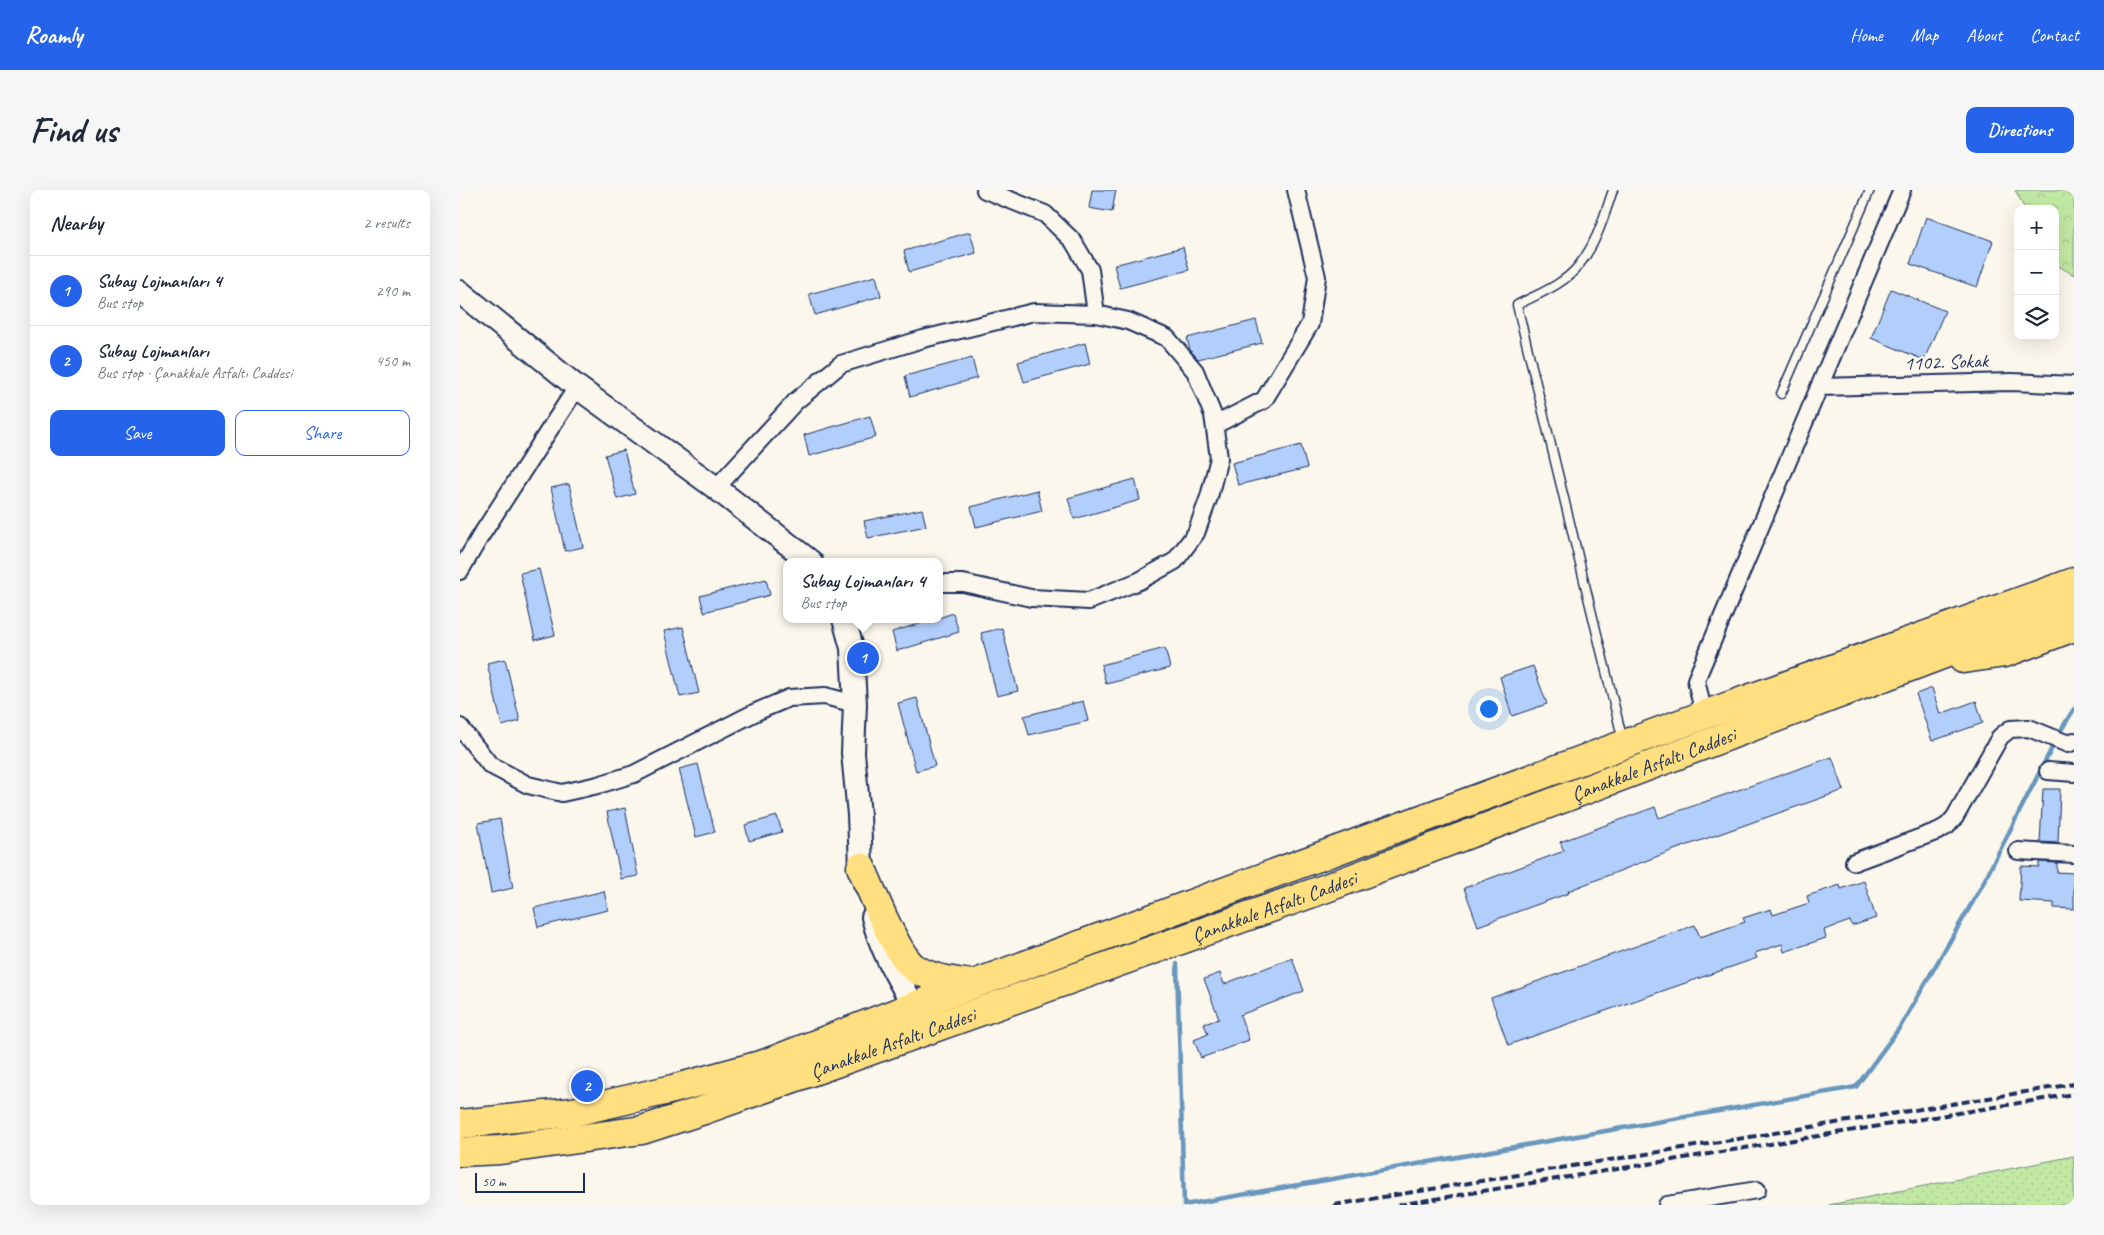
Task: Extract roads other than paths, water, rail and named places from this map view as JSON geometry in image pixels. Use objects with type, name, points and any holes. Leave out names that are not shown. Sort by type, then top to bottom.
[{"type":"highway","points":[[1997,609],[2074,568]]},
{"type":"highway","name":"Çanakkale Asfaltı Caddesi","points":[[460,1124],[573,1112],[673,1089],[764,1064],[972,984],[1704,714],[2074,582]]},
{"type":"highway","name":"Çanakkale Asfaltı Caddesi","points":[[460,1152],[500,1150],[642,1130],[927,1032],[1320,890],[2074,605]]},
{"type":"highway","points":[[1917,665],[2005,653],[2074,627]]},
{"type":"highway","points":[[862,867],[895,943],[914,968],[932,977],[972,984]]},
{"type":"street","points":[[985,190],[1045,214],[1073,241],[1090,270],[1096,314]]},
{"type":"street","points":[[1214,425],[1264,400],[1310,324],[1317,277],[1296,190]]},
{"type":"street","points":[[1704,714],[1696,680],[1902,190]]},
{"type":"street","points":[[460,292],[577,387],[716,488],[806,558]]},
{"type":"street","points":[[716,488],[796,401],[841,364],[923,339],[1034,312],[1096,314],[1128,321],[1167,338],[1195,371],[1213,415],[1219,458],[1209,497],[1196,533],[1175,561],[1139,581],[1089,600],[1031,598],[963,583],[943,582]]},
{"type":"street","name":"1102. Sokak","points":[[1819,387],[2012,382],[2074,385]]},
{"type":"street","points":[[460,571],[577,387]]},
{"type":"street","points":[[845,623],[852,648],[855,704],[853,753],[862,867],[877,937],[927,1032]]},
{"type":"street","points":[[460,727],[490,765],[528,785],[562,793],[634,774],[756,712],[789,698],[826,696],[855,704]]},
{"type":"street","points":[[1854,862],[1947,826],[1955,817],[2000,737],[2010,729],[2029,728],[2071,743]]},
{"type":"street","points":[[2048,771],[2074,773]]},
{"type":"street","points":[[2018,852],[2074,854]]},
{"type":"street","points":[[1667,1205],[1757,1190]]},
{"type":"lane","points":[[1613,190],[1598,234],[1579,266],[1554,285],[1517,305],[1624,745]]},
{"type":"lane","points":[[1781,394],[1870,190]]},
{"type":"waterway","points":[[2058,735],[2074,709]]},
{"type":"waterway","points":[[1184,1205],[1856,1087],[1900,1027],[1979,891],[2055,742]]},
{"type":"waterway","points":[[1177,964],[1184,1204]]},
{"type":"railway","points":[[1334,1205],[2074,1084]]},
{"type":"railway","points":[[1398,1205],[2074,1094]]},
{"type":"place","name":"Subay Lojmanları 4","points":[[863,658]]},
{"type":"place","name":"Subay Lojmanları","points":[[587,1086]]}]
